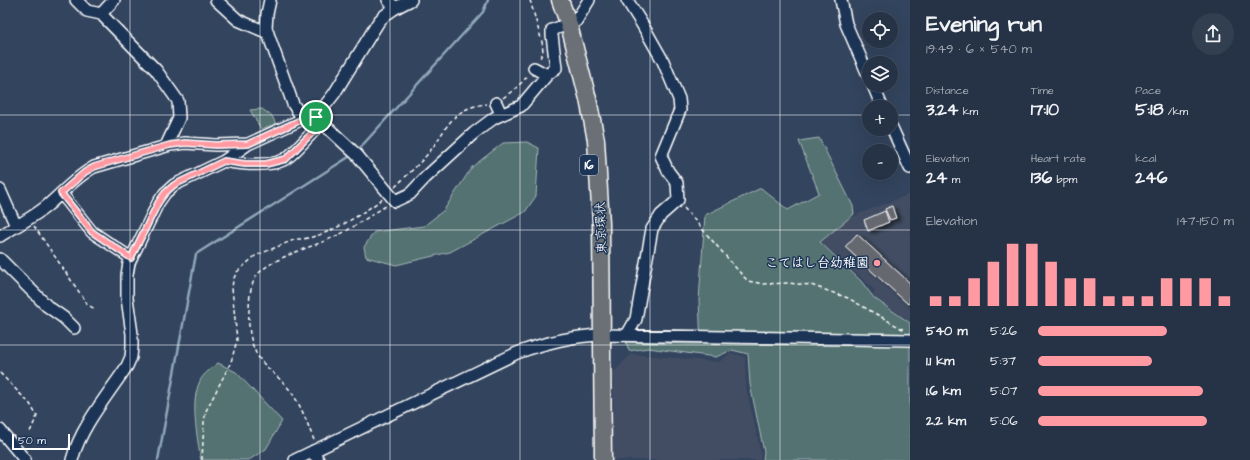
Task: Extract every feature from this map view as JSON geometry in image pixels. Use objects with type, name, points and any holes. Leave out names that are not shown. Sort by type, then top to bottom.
[{"type":"highway","name":"東京環状","points":[[551,0],[564,26]]},
{"type":"highway","name":"東京環状","points":[[560,0],[583,118],[589,166],[603,460]]},
{"type":"highway","name":"東京環状","points":[[593,460],[597,335]]},
{"type":"street","points":[[76,0],[87,11],[101,14],[156,70],[178,101],[179,118],[166,146]]},
{"type":"street","points":[[101,14],[114,0]]},
{"type":"street","points":[[216,0],[238,20],[268,33]]},
{"type":"street","points":[[270,0],[266,28],[292,104],[303,119]]},
{"type":"street","points":[[224,161],[245,164],[266,164],[286,159],[315,129],[316,117],[334,94],[392,4],[411,0]]},
{"type":"street","points":[[316,117],[355,153],[392,197],[410,194],[425,178],[474,133],[501,114],[521,106],[547,75],[556,68],[552,30],[576,22],[588,0]]},
{"type":"street","points":[[627,0],[662,61],[679,99],[680,110],[661,156],[668,171],[677,184],[678,200],[661,215],[652,229],[636,319],[627,335]]},
{"type":"street","points":[[841,0],[846,24],[862,61]]},
{"type":"street","points":[[534,68],[547,75]]},
{"type":"street","points":[[496,103],[501,114]]},
{"type":"street","points":[[72,460],[81,436],[128,366],[131,357],[132,334],[127,298],[127,275],[131,258],[158,203],[165,193],[174,185],[224,161],[248,144],[303,119],[316,117]]},
{"type":"street","points":[[896,136],[910,168]]},
{"type":"street","points":[[0,236],[47,206],[85,172],[94,167],[166,146],[185,143],[216,145],[248,144]]},
{"type":"street","points":[[0,190],[16,226]]},
{"type":"street","points":[[61,193],[92,232],[131,258]]},
{"type":"street","points":[[0,258],[47,306],[64,318],[74,328]]},
{"type":"street","points":[[295,460],[316,453],[528,349],[566,339],[597,335],[907,335]]},
{"type":"street","points":[[0,430],[25,460]]},
{"type":"path","points":[[316,453],[298,403],[289,389],[260,360],[255,352],[251,340],[248,319],[250,291],[258,275],[266,267],[336,236],[392,197],[427,155],[455,116],[477,105],[496,103],[528,77],[542,52],[542,42],[530,0]]},
{"type":"path","points":[[202,460],[206,411],[231,362],[237,340],[232,288],[233,280],[237,272],[255,256],[296,238],[303,239],[338,227],[375,205],[392,197]]},
{"type":"path","points":[[678,200],[748,281],[763,284],[787,283],[811,285],[848,298],[907,335]]},
{"type":"path","points":[[28,218],[88,305],[95,309]]},
{"type":"path","points":[[0,373],[30,404],[37,416],[29,434]]},
{"type":"shaded area","name":"こてはし台幼稚園","points":[[910,194],[910,322],[872,295],[875,290],[815,237],[859,214]]},
{"type":"shaded area","points":[[731,353],[745,357],[746,387],[761,454],[760,460],[613,460],[613,373],[631,354],[719,362]]},
{"type":"green space","points":[[262,109],[272,116],[276,124],[261,129],[250,110]]},
{"type":"green space","points":[[819,138],[853,206],[854,214],[820,242],[861,281],[874,298],[910,323],[910,460],[763,460],[764,452],[750,384],[748,354],[732,350],[716,357],[648,348],[629,351],[626,342],[701,344],[699,300],[705,215],[761,188],[788,210],[819,193],[799,141]]},
{"type":"green space","points":[[527,142],[539,148],[536,196],[525,212],[450,252],[396,265],[366,257],[364,247],[374,232],[424,226],[444,210],[472,167],[503,143]]},
{"type":"green space","points":[[218,363],[236,372],[282,421],[266,449],[249,460],[201,460],[195,418],[195,398],[201,378]]},
{"type":"building","points":[[892,206],[896,218],[890,220],[885,209]]},
{"type":"building","points":[[885,211],[889,222],[868,231],[864,220]]},
{"type":"building","points":[[857,234],[910,283],[910,302],[908,304],[845,247]]},
{"type":"waterway","points":[[358,150],[483,12],[488,0]]},
{"type":"waterway","points":[[158,460],[196,254],[352,155]]},
{"type":"place","name":"こてはし台幼稚園","points":[[877,263]]},
{"type":"route","points":[[316,117],[315,129],[286,159],[266,164],[245,164],[224,161],[174,185],[165,193],[158,203],[131,258],[92,232],[61,193],[85,172],[94,167],[117,160],[170,145],[185,143],[216,145],[248,144],[303,119],[316,117]]}]
